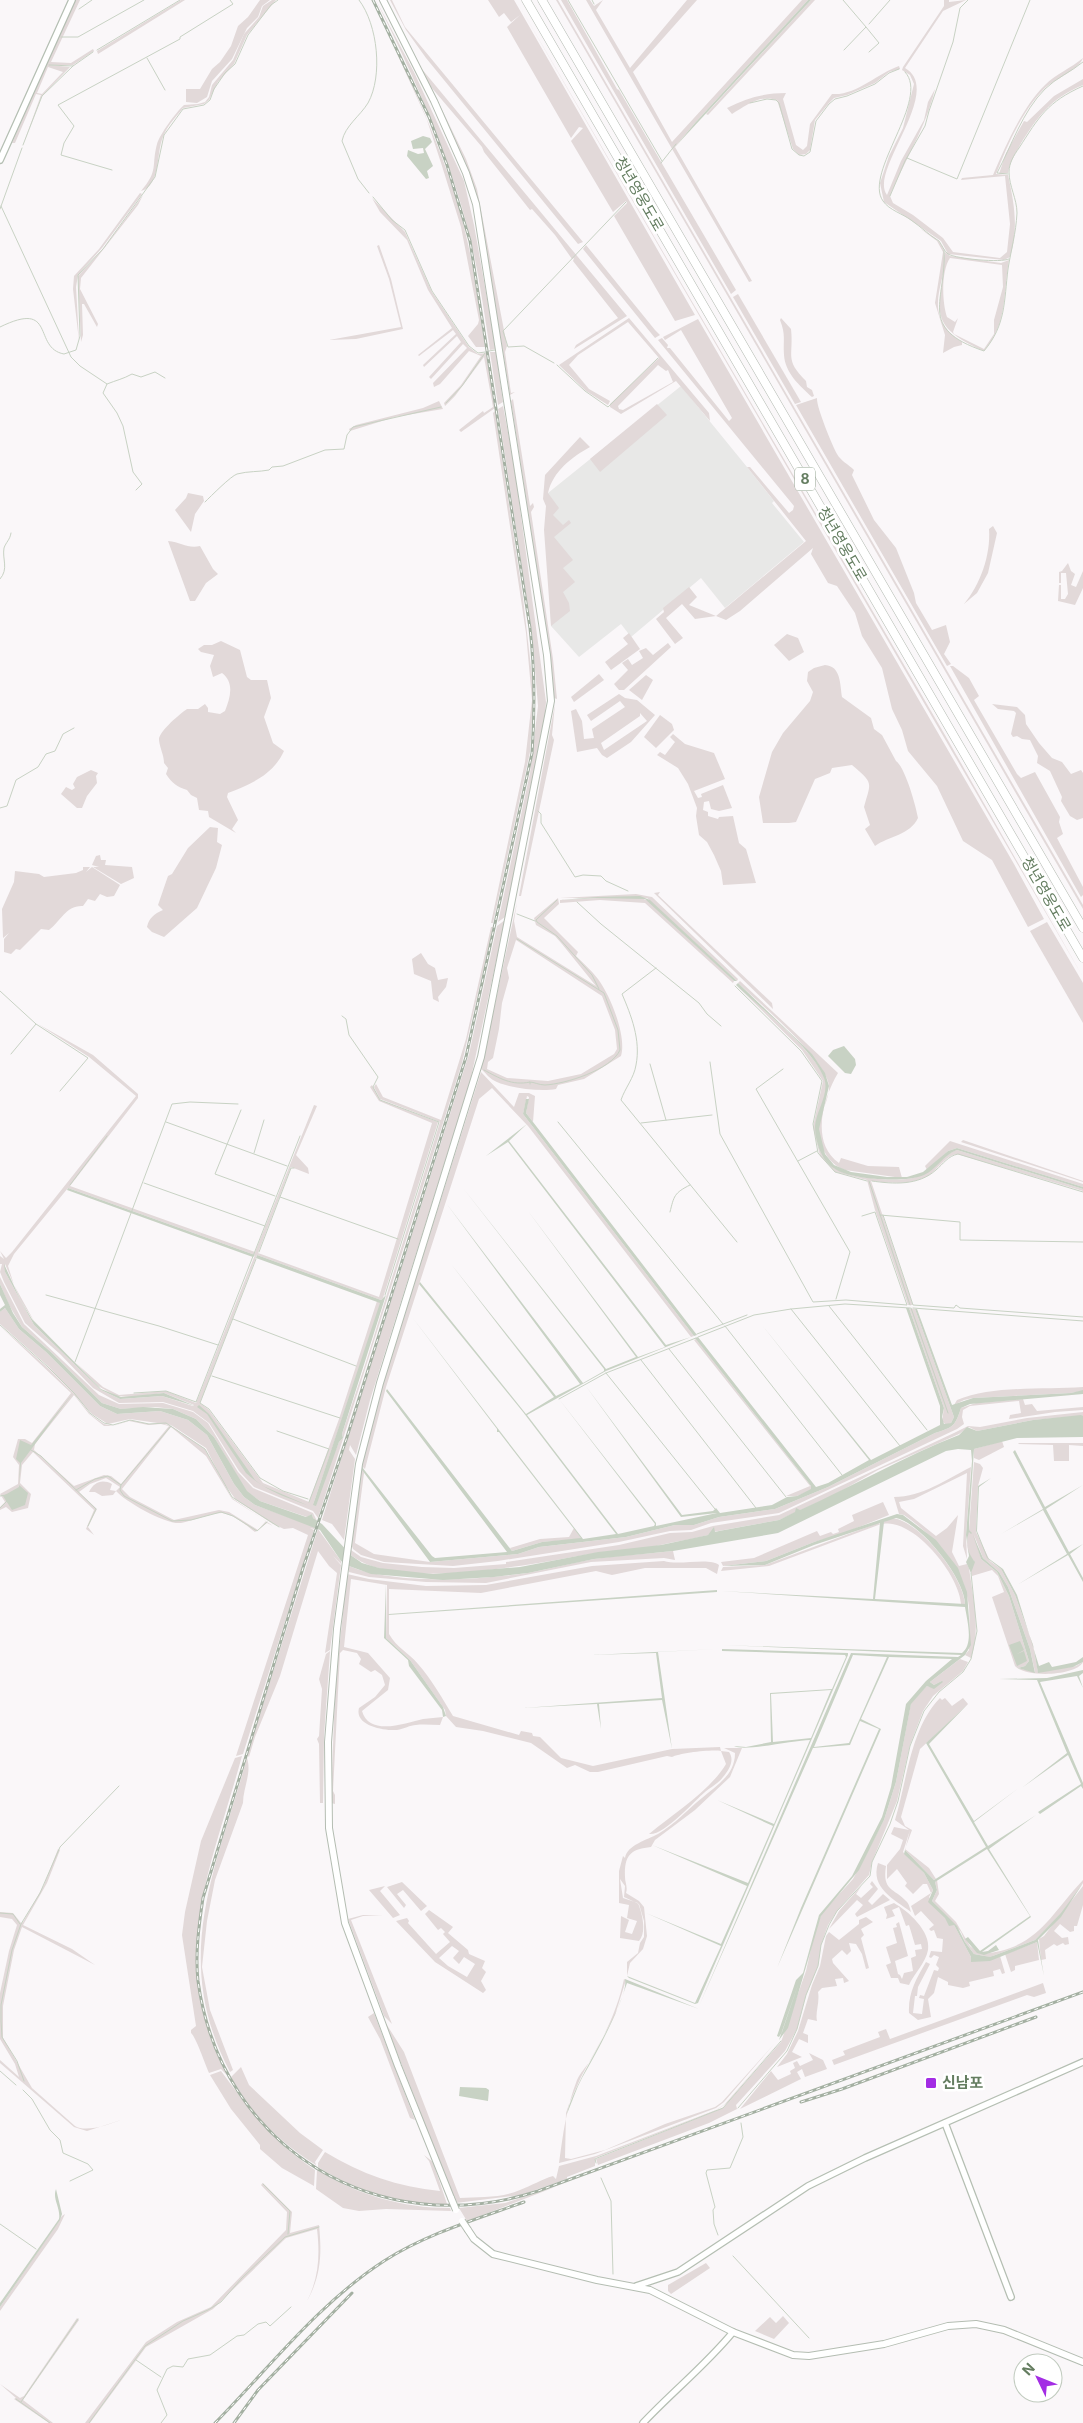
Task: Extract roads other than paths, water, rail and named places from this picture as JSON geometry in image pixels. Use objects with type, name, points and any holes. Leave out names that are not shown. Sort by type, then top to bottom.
[{"type":"highway","name":"청년영웅도로","points":[[526,0],[1083,958]]},
{"type":"highway","name":"청년영웅도로","points":[[542,0],[1083,928]]},
{"type":"main road","points":[[0,160],[72,0]]},
{"type":"main road","points":[[383,0],[434,101],[466,173],[476,204],[547,655],[552,701],[481,1057],[371,1413],[359,1464],[336,1630],[328,1742],[327,1804],[332,1857],[345,1923],[398,2066],[456,2210],[468,2230],[486,2249],[503,2258],[597,2280],[650,2290],[733,2332],[784,2352],[809,2356],[901,2340],[948,2326],[976,2324],[1004,2330],[1083,2362]]},
{"type":"main road","points":[[636,2286],[678,2272],[808,2186],[945,2122],[1083,2062]]},
{"type":"main road","points":[[945,2122],[1011,2297]]},
{"type":"main road","points":[[643,2423],[676,2389],[717,2352],[733,2332]]},
{"type":"waterway","points":[[79,9],[92,0]]},
{"type":"waterway","points":[[61,37],[78,37],[144,0]]},
{"type":"waterway","points":[[97,50],[180,0]]},
{"type":"waterway","points":[[112,170],[61,155],[64,143],[74,126],[58,105],[180,39],[180,37],[233,4],[230,0]]},
{"type":"waterway","points":[[0,327],[18,320],[30,319],[37,322],[54,350],[64,354],[76,350],[80,336],[78,275],[103,249],[155,177],[164,135],[183,109],[204,105],[210,100],[214,89],[225,73],[235,64],[248,35],[271,5],[278,0]]},
{"type":"waterway","points":[[359,0],[371,23],[374,36],[377,65],[376,79],[368,103],[349,126],[342,141],[358,179],[369,193]]},
{"type":"waterway","points":[[568,0],[662,161]]},
{"type":"waterway","points":[[592,0],[594,4]]},
{"type":"waterway","points":[[843,0],[866,27],[844,50]]},
{"type":"waterway","points":[[869,24],[890,0]]},
{"type":"waterway","points":[[890,196],[905,161],[925,126],[953,42],[960,8],[968,0]]},
{"type":"waterway","points":[[907,158],[957,179],[1030,0]]},
{"type":"waterway","points":[[866,27],[879,43],[869,52]]},
{"type":"waterway","points":[[49,65],[73,66],[93,52]]},
{"type":"waterway","points":[[147,58],[165,90]]},
{"type":"waterway","points":[[1008,174],[997,173],[1030,108],[1049,85],[1083,62]]},
{"type":"waterway","points":[[23,145],[42,96],[73,66]]},
{"type":"waterway","points":[[750,103],[767,99],[776,100],[779,103],[792,149],[799,155],[804,156],[810,152],[816,121],[829,104],[835,99],[875,84],[889,73],[899,69]]},
{"type":"waterway","points":[[905,72],[911,84],[910,100],[882,173],[879,189],[883,201],[939,241],[948,254],[979,260],[997,261],[1009,259]]},
{"type":"waterway","points":[[944,250],[940,298],[942,322],[949,333],[963,342],[984,351],[996,332],[1003,312],[1008,269],[1016,228],[1017,208],[1009,177],[1011,162],[1032,127],[1045,111],[1061,98],[1083,86]]},
{"type":"waterway","points":[[661,163],[676,144]]},
{"type":"waterway","points":[[0,209],[22,148]]},
{"type":"waterway","points":[[373,197],[392,220],[405,230],[432,291],[469,346],[478,353],[485,352]]},
{"type":"waterway","points":[[554,363],[524,346],[508,347],[503,331],[626,202]]},
{"type":"waterway","points":[[1,206],[71,357],[80,366],[107,384],[103,393],[117,413],[123,426],[133,472],[142,484],[136,490]]},
{"type":"waterway","points":[[489,351],[495,350]]},
{"type":"waterway","points":[[446,403],[462,386],[485,353]]},
{"type":"waterway","points":[[557,365],[585,391],[608,407],[658,358]]},
{"type":"waterway","points":[[107,384],[132,374],[141,377],[155,372],[165,378]]},
{"type":"waterway","points":[[205,502],[237,474],[269,470],[272,467],[283,466],[325,450],[344,449],[347,435],[353,427],[441,407]]},
{"type":"waterway","points":[[0,579],[5,568],[4,548],[11,533]]},
{"type":"waterway","points":[[0,808],[7,806],[16,780],[38,767],[46,754],[55,751],[63,734],[74,728]]},
{"type":"waterway","points":[[538,811],[541,814],[541,823],[575,877],[583,875],[601,876],[606,881],[628,891]]},
{"type":"waterway","points":[[557,900],[536,920],[557,936],[592,975],[599,989]]},
{"type":"waterway","points":[[577,902],[601,924],[699,1003],[707,1014],[721,1026]]},
{"type":"waterway","points":[[517,914],[535,921]]},
{"type":"waterway","points":[[517,939],[604,993],[618,1030],[620,1050],[607,1064],[587,1075],[554,1084],[541,1085],[530,1082]]},
{"type":"waterway","points":[[656,968],[622,994],[634,1028],[637,1056],[633,1074],[621,1100],[737,1242]]},
{"type":"waterway","points":[[735,986],[801,1051],[822,1081],[813,1124],[818,1153],[835,1172],[867,1181]]},
{"type":"waterway","points":[[0,991],[36,1024],[11,1054]]},
{"type":"waterway","points":[[342,1016],[346,1019],[349,1035],[378,1077],[373,1087],[380,1100],[439,1122],[385,1295]]},
{"type":"waterway","points":[[36,1024],[88,1058],[60,1091]]},
{"type":"waterway","points":[[710,1062],[720,1134],[813,1302],[846,1300],[907,1305],[875,1212],[862,1216]]},
{"type":"waterway","points":[[650,1064],[666,1120]]},
{"type":"waterway","points":[[783,1069],[756,1089],[850,1252],[836,1299]]},
{"type":"waterway","points":[[484,1070],[506,1080],[517,1083],[530,1082],[530,1084]]},
{"type":"waterway","points":[[75,1362],[172,1104],[190,1102],[238,1104]]},
{"type":"waterway","points":[[241,1110],[215,1174],[275,1196]]},
{"type":"waterway","points":[[641,1123],[712,1115]]},
{"type":"waterway","points":[[254,1153],[264,1120]]},
{"type":"waterway","points":[[166,1122],[287,1166]]},
{"type":"waterway","points":[[558,1122],[723,1324]]},
{"type":"waterway","points":[[70,1185],[107,1136]]},
{"type":"waterway","points":[[134,1393],[166,1391],[196,1402],[300,1136]]},
{"type":"waterway","points":[[798,1161],[817,1151]]},
{"type":"waterway","points":[[872,1181],[905,1183],[921,1179],[936,1170],[948,1158],[958,1154],[1083,1192]]},
{"type":"waterway","points":[[259,1252],[291,1168],[294,1168]]},
{"type":"waterway","points":[[869,1181],[910,1305]]},
{"type":"waterway","points":[[144,1183],[265,1226]]},
{"type":"waterway","points":[[670,1212],[676,1195],[690,1185]]},
{"type":"waterway","points":[[280,1197],[398,1239]]},
{"type":"waterway","points":[[880,1215],[960,1222],[960,1240],[1083,1242]]},
{"type":"waterway","points":[[883,1215],[913,1305],[954,1308],[956,1305],[960,1308],[1083,1317]]},
{"type":"waterway","points":[[256,1259],[200,1403],[209,1409],[260,1478],[283,1491],[308,1499]]},
{"type":"waterway","points":[[46,1295],[159,1326],[218,1345]]},
{"type":"waterway","points":[[698,1337],[754,1315],[791,1309],[845,1304],[910,1308]]},
{"type":"waterway","points":[[829,1306],[927,1430]]},
{"type":"waterway","points":[[911,1308],[948,1413]]},
{"type":"waterway","points":[[913,1308],[1083,1321]]},
{"type":"waterway","points":[[791,1309],[900,1446]]},
{"type":"waterway","points":[[697,1334],[747,1315]]},
{"type":"waterway","points":[[233,1319],[356,1366]]},
{"type":"waterway","points":[[0,1325],[48,1367],[74,1393],[91,1414],[104,1423],[113,1425],[130,1420],[149,1424],[166,1423],[205,1449],[232,1497],[279,1527]]},
{"type":"waterway","points":[[725,1326],[842,1475]]},
{"type":"waterway","points":[[559,1399],[606,1373],[696,1338]]},
{"type":"waterway","points":[[669,1349],[786,1497]]},
{"type":"waterway","points":[[641,1360],[756,1508]]},
{"type":"waterway","points":[[606,1373],[715,1509]]},
{"type":"waterway","points":[[212,1376],[340,1418]]},
{"type":"waterway","points":[[76,1490],[95,1479],[108,1476],[121,1485],[171,1426]]},
{"type":"waterway","points":[[277,1431],[329,1449],[309,1502]]},
{"type":"waterway","points":[[31,1450],[41,1456],[96,1509],[88,1526]]},
{"type":"waterway","points":[[121,1485],[120,1490],[124,1496],[172,1521],[191,1520],[221,1512],[233,1516],[257,1531],[267,1522]]},
{"type":"waterway","points":[[0,1496],[6,1495]]},
{"type":"waterway","points":[[0,1508],[7,1501]]},
{"type":"waterway","points":[[738,2108],[787,2051],[797,2029],[806,1995],[818,1966],[821,1945],[829,1925],[837,1911],[870,1876],[872,1862],[890,1824],[898,1801],[910,1746],[924,1711],[939,1692],[963,1672],[971,1659],[977,1631],[971,1573]]},
{"type":"waterway","points":[[24,2081],[17,2061],[2,2037],[1,2005],[12,1950],[21,1924],[40,1893],[60,1847],[119,1786]]},
{"type":"waterway","points":[[0,1913],[13,1914],[20,1924]]},
{"type":"waterway","points":[[596,2163],[595,2159],[597,2158],[723,2108],[781,2041]]},
{"type":"waterway","points":[[0,2071],[16,2085]]},
{"type":"waterway","points":[[23,2090],[32,2099],[50,2130],[60,2140],[63,2153],[88,2164],[93,2170],[70,2181]]},
{"type":"waterway","points":[[718,2235],[714,2224],[713,2210],[715,2207],[706,2173],[707,2170],[730,2168],[743,2137],[741,2123]]},
{"type":"waterway","points":[[601,2178],[611,2201],[613,2274]]},
{"type":"waterway","points":[[263,2184],[290,2211],[288,2234]]},
{"type":"waterway","points":[[0,2224],[36,2249]]},
{"type":"waterway","points":[[89,2423],[145,2346],[183,2321],[221,2302],[242,2278],[285,2237],[319,2227]]},
{"type":"waterway","points":[[733,2256],[809,2338]]},
{"type":"waterway","points":[[161,2423],[167,2415],[157,2390],[167,2369],[173,2366],[183,2367],[188,2359],[210,2355],[237,2336],[244,2335],[258,2324],[266,2322],[270,2326],[291,2307]]},
{"type":"waterway","points":[[21,2402],[78,2319]]},
{"type":"waterway","points":[[136,2360],[161,2377]]},
{"type":"waterway","points":[[16,2399],[50,2423]]},
{"type":"railway","points":[[373,0],[429,117],[447,165],[470,241],[530,628],[534,690],[532,753],[466,1057],[347,1437],[303,1568],[203,1898],[198,1939],[197,1971],[213,2040],[238,2092],[274,2135],[317,2168],[367,2192],[421,2204],[479,2204],[538,2191],[1083,1992]]},
{"type":"railway","points":[[801,2102],[842,2089],[1036,2017]]},
{"type":"railway","points":[[215,2423],[295,2337],[360,2278],[400,2251],[417,2243],[524,2202]]},
{"type":"railway","points":[[234,2423],[258,2390],[352,2293]]},
{"type":"place","name":"신남포","points":[[931,2083]]}]
